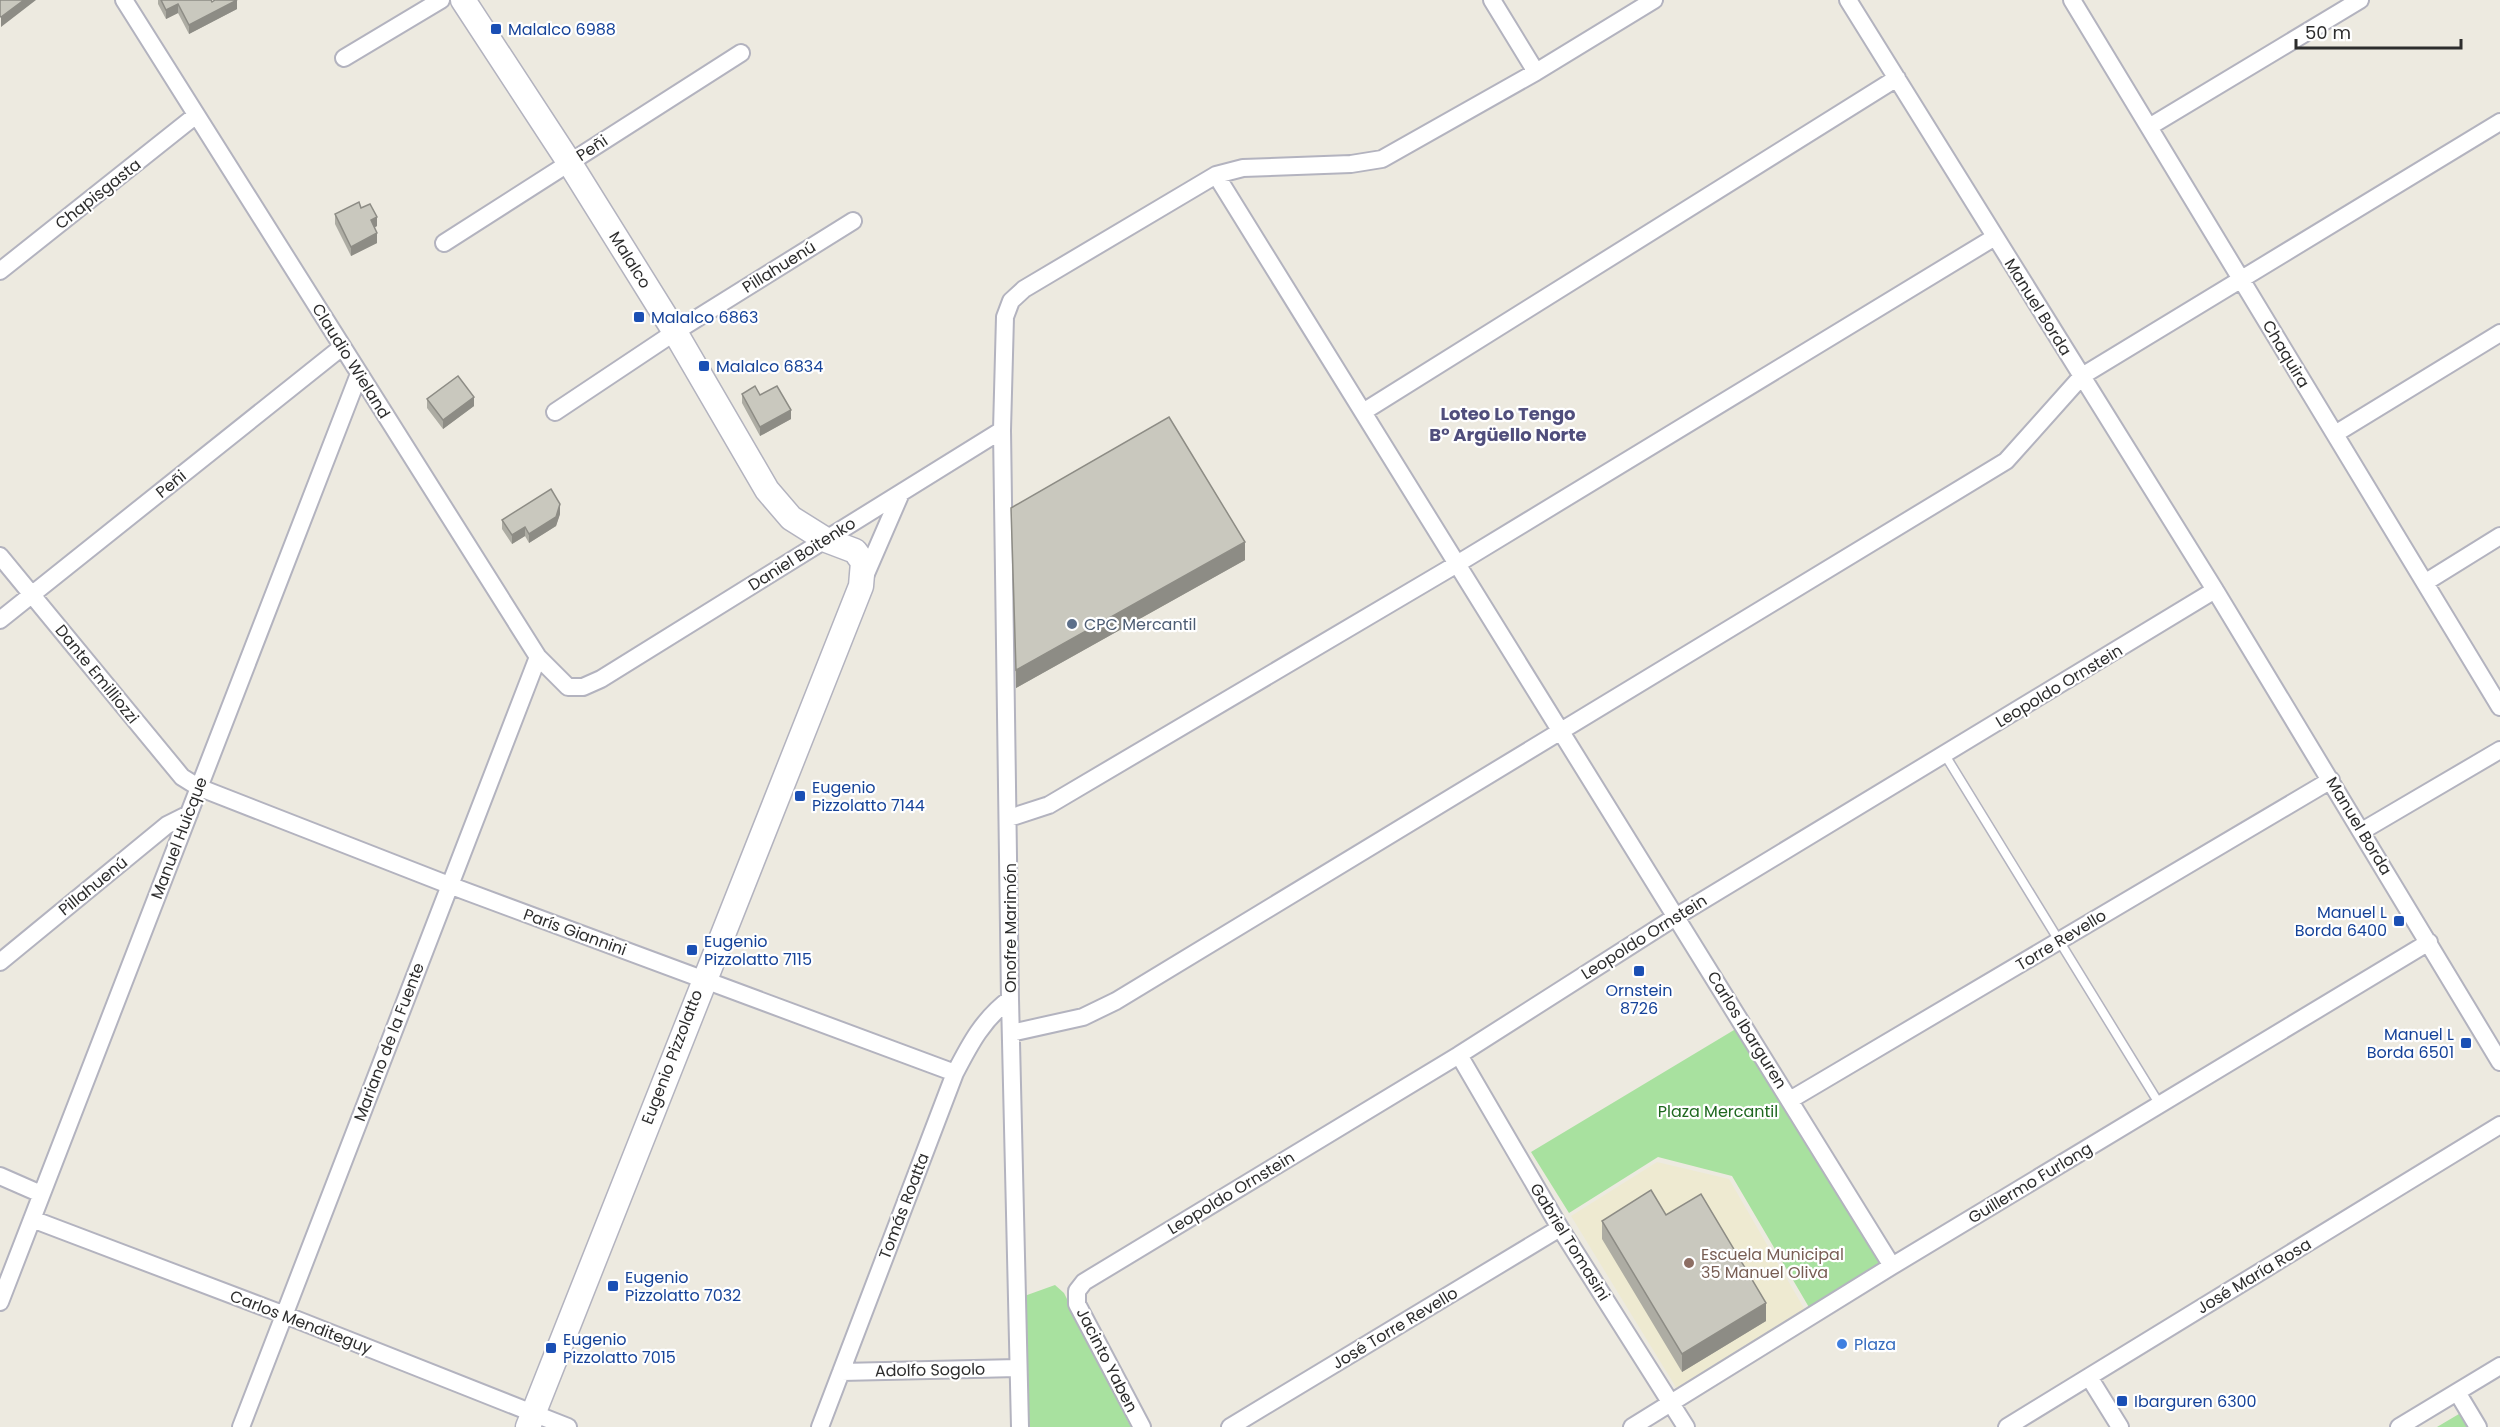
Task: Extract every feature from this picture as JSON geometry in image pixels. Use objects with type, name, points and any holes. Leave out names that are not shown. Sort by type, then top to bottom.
[{"type":"main road","name":"Malalco","points":[[463,0],[569,162],[675,332],[766,490],[791,518],[826,540]]},
{"type":"main road","name":"Eugenio Pizzolatto","points":[[530,1420],[702,980],[861,586],[863,562],[855,551],[826,540]]},
{"type":"street","name":"Claudio Wieland","points":[[124,0],[538,657],[568,687],[583,687],[601,679]]},
{"type":"street","points":[[344,58],[441,0]]},
{"type":"street","points":[[1492,0],[1536,72]]},
{"type":"street","name":"Onofre Marimón","points":[[1020,1427],[1010,999],[1002,430],[1005,317],[1011,301],[1024,290],[1216,175],[1243,168],[1352,164],[1382,159],[1536,72],[1654,0]]},
{"type":"street","points":[[1364,412],[1897,78],[1848,0]]},
{"type":"street","name":"Chaquira","points":[[2072,0],[2500,707]]},
{"type":"street","points":[[2149,127],[2360,0]]},
{"type":"street","name":"Peñi","points":[[444,243],[741,53]]},
{"type":"street","name":"Manuel Borda","points":[[1897,78],[2215,590],[2500,1062]]},
{"type":"street","name":"Chapisgasta","points":[[0,271],[195,116]]},
{"type":"street","points":[[1011,1033],[1083,1017],[1116,1001],[2006,461],[2082,376],[2500,122]]},
{"type":"street","name":"Carlos Ibarguren","points":[[1216,175],[1892,1266]]},
{"type":"street","name":"Pillahuenú","points":[[555,412],[675,332],[853,221]]},
{"type":"street","points":[[1009,818],[1049,804],[1457,564],[1995,237]]},
{"type":"street","points":[[2335,434],[2500,333]]},
{"type":"street","name":"Peñi","points":[[0,620],[342,347]]},
{"type":"street","name":"Manuel Huicque","points":[[0,1302],[359,374]]},
{"type":"street","name":"Daniel Boitenko","points":[[601,679],[1002,430]]},
{"type":"street","points":[[861,586],[901,493]]},
{"type":"street","points":[[2426,582],[2500,536]]},
{"type":"street","name":"Dante Emilliozzi","points":[[0,556],[182,777],[198,787]]},
{"type":"street","name":"Leopoldo Ornstein","points":[[1077,1291],[1084,1282],[1459,1055],[1677,916],[2215,590]]},
{"type":"street","name":"Mariano de la Fuente","points":[[241,1427],[538,657]]},
{"type":"street","points":[[2362,831],[2500,750]]},
{"type":"street","name":"Torre Revello","points":[[1790,1100],[2331,780]]},
{"type":"street","name":"París Giannini","points":[[198,787],[449,885],[955,1073]]},
{"type":"street","name":"Pillahuenú","points":[[0,962],[167,825],[189,814]]},
{"type":"street","name":"Guillermo Furlong","points":[[1632,1427],[1892,1266],[2428,942]]},
{"type":"street","name":"Tomás Roatta","points":[[820,1427],[955,1073],[975,1034],[993,1012],[1010,999]]},
{"type":"street","name":"Gabriel Tomasini","points":[[1459,1055],[1560,1228],[1686,1427]]},
{"type":"street","name":"José María Rosa","points":[[2007,1427],[2500,1125]]},
{"type":"street","points":[[0,1176],[41,1194]]},
{"type":"street","name":"Carlos Menditeguy","points":[[32,1220],[285,1315],[530,1420],[568,1427]]},
{"type":"street","name":"José Torre Revello","points":[[1230,1427],[1560,1228]]},
{"type":"street","name":"Jacinto Yaben","points":[[1077,1291],[1077,1304],[1142,1427]]},
{"type":"street","points":[[2399,1427],[2500,1366]]},
{"type":"street","name":"Adolfo Sogolo","points":[[841,1372],[1018,1368]]},
{"type":"street","points":[[2089,1377],[2120,1427]]},
{"type":"street","points":[[2457,1392],[2478,1427]]},
{"type":"lane","points":[[1946,755],[2160,1105]]},
{"type":"shaded area","name":"Escuela Municipal 35 Manuel Oliva","points":[[1657,1162],[1729,1179],[1805,1310],[1677,1389],[1571,1216]]},
{"type":"green space","name":"Plaza Mercantil","points":[[1739,1027],[1884,1264],[1810,1309],[1732,1176],[1658,1157],[1569,1213],[1531,1152]]},
{"type":"green space","points":[[1055,1285],[1064,1293],[1131,1427],[1020,1427],[1016,1299]]},
{"type":"green space","points":[[2464,1411],[2474,1427],[2437,1427]]},
{"type":"building","points":[[0,0],[24,0],[1,17]]},
{"type":"building","points":[[161,0],[211,0],[212,2],[237,0],[189,25],[178,4],[166,10]]},
{"type":"building","points":[[359,202],[361,208],[370,204],[377,217],[371,220],[377,233],[351,247],[335,214]]},
{"type":"building","points":[[458,376],[474,397],[443,420],[427,399]]},
{"type":"building","points":[[755,386],[760,395],[777,386],[791,410],[760,427],[742,394]]},
{"type":"building","name":"CPC Mercantil","points":[[1169,417],[1245,542],[1016,670],[1011,508]]},
{"type":"building","points":[[551,489],[560,504],[556,517],[529,534],[525,527],[512,535],[502,520]]},
{"type":"building","points":[[1651,1190],[1666,1215],[1701,1194],[1766,1303],[1682,1354],[1602,1221]]},
{"type":"place","name":"Malalco 6988","points":[[496,29]]},
{"type":"place","name":"Malalco 6863","points":[[639,317]]},
{"type":"place","name":"Malalco 6834","points":[[704,366]]},
{"type":"place","name":"CPC Mercantil","points":[[1072,624]]},
{"type":"place","name":"Eugenio Pizzolatto 7144","points":[[800,796]]},
{"type":"place","name":"Manuel L Borda 6400","points":[[2399,921]]},
{"type":"place","name":"Eugenio Pizzolatto 7115","points":[[692,950]]},
{"type":"place","name":"Ornstein 8726","points":[[1639,971]]},
{"type":"place","name":"Manuel L Borda 6501","points":[[2466,1043]]},
{"type":"place","name":"Escuela Municipal 35 Manuel Oliva","points":[[1689,1263]]},
{"type":"place","name":"Eugenio Pizzolatto 7032","points":[[613,1286]]},
{"type":"place","name":"Plaza","points":[[1842,1344]]},
{"type":"place","name":"Eugenio Pizzolatto 7015","points":[[551,1348]]},
{"type":"place","name":"Ibarguren 6300","points":[[2122,1401]]},
{"type":"district","name":"Loteo Lo Tengo B° Argüello Norte","points":[[1508,423]]}]
